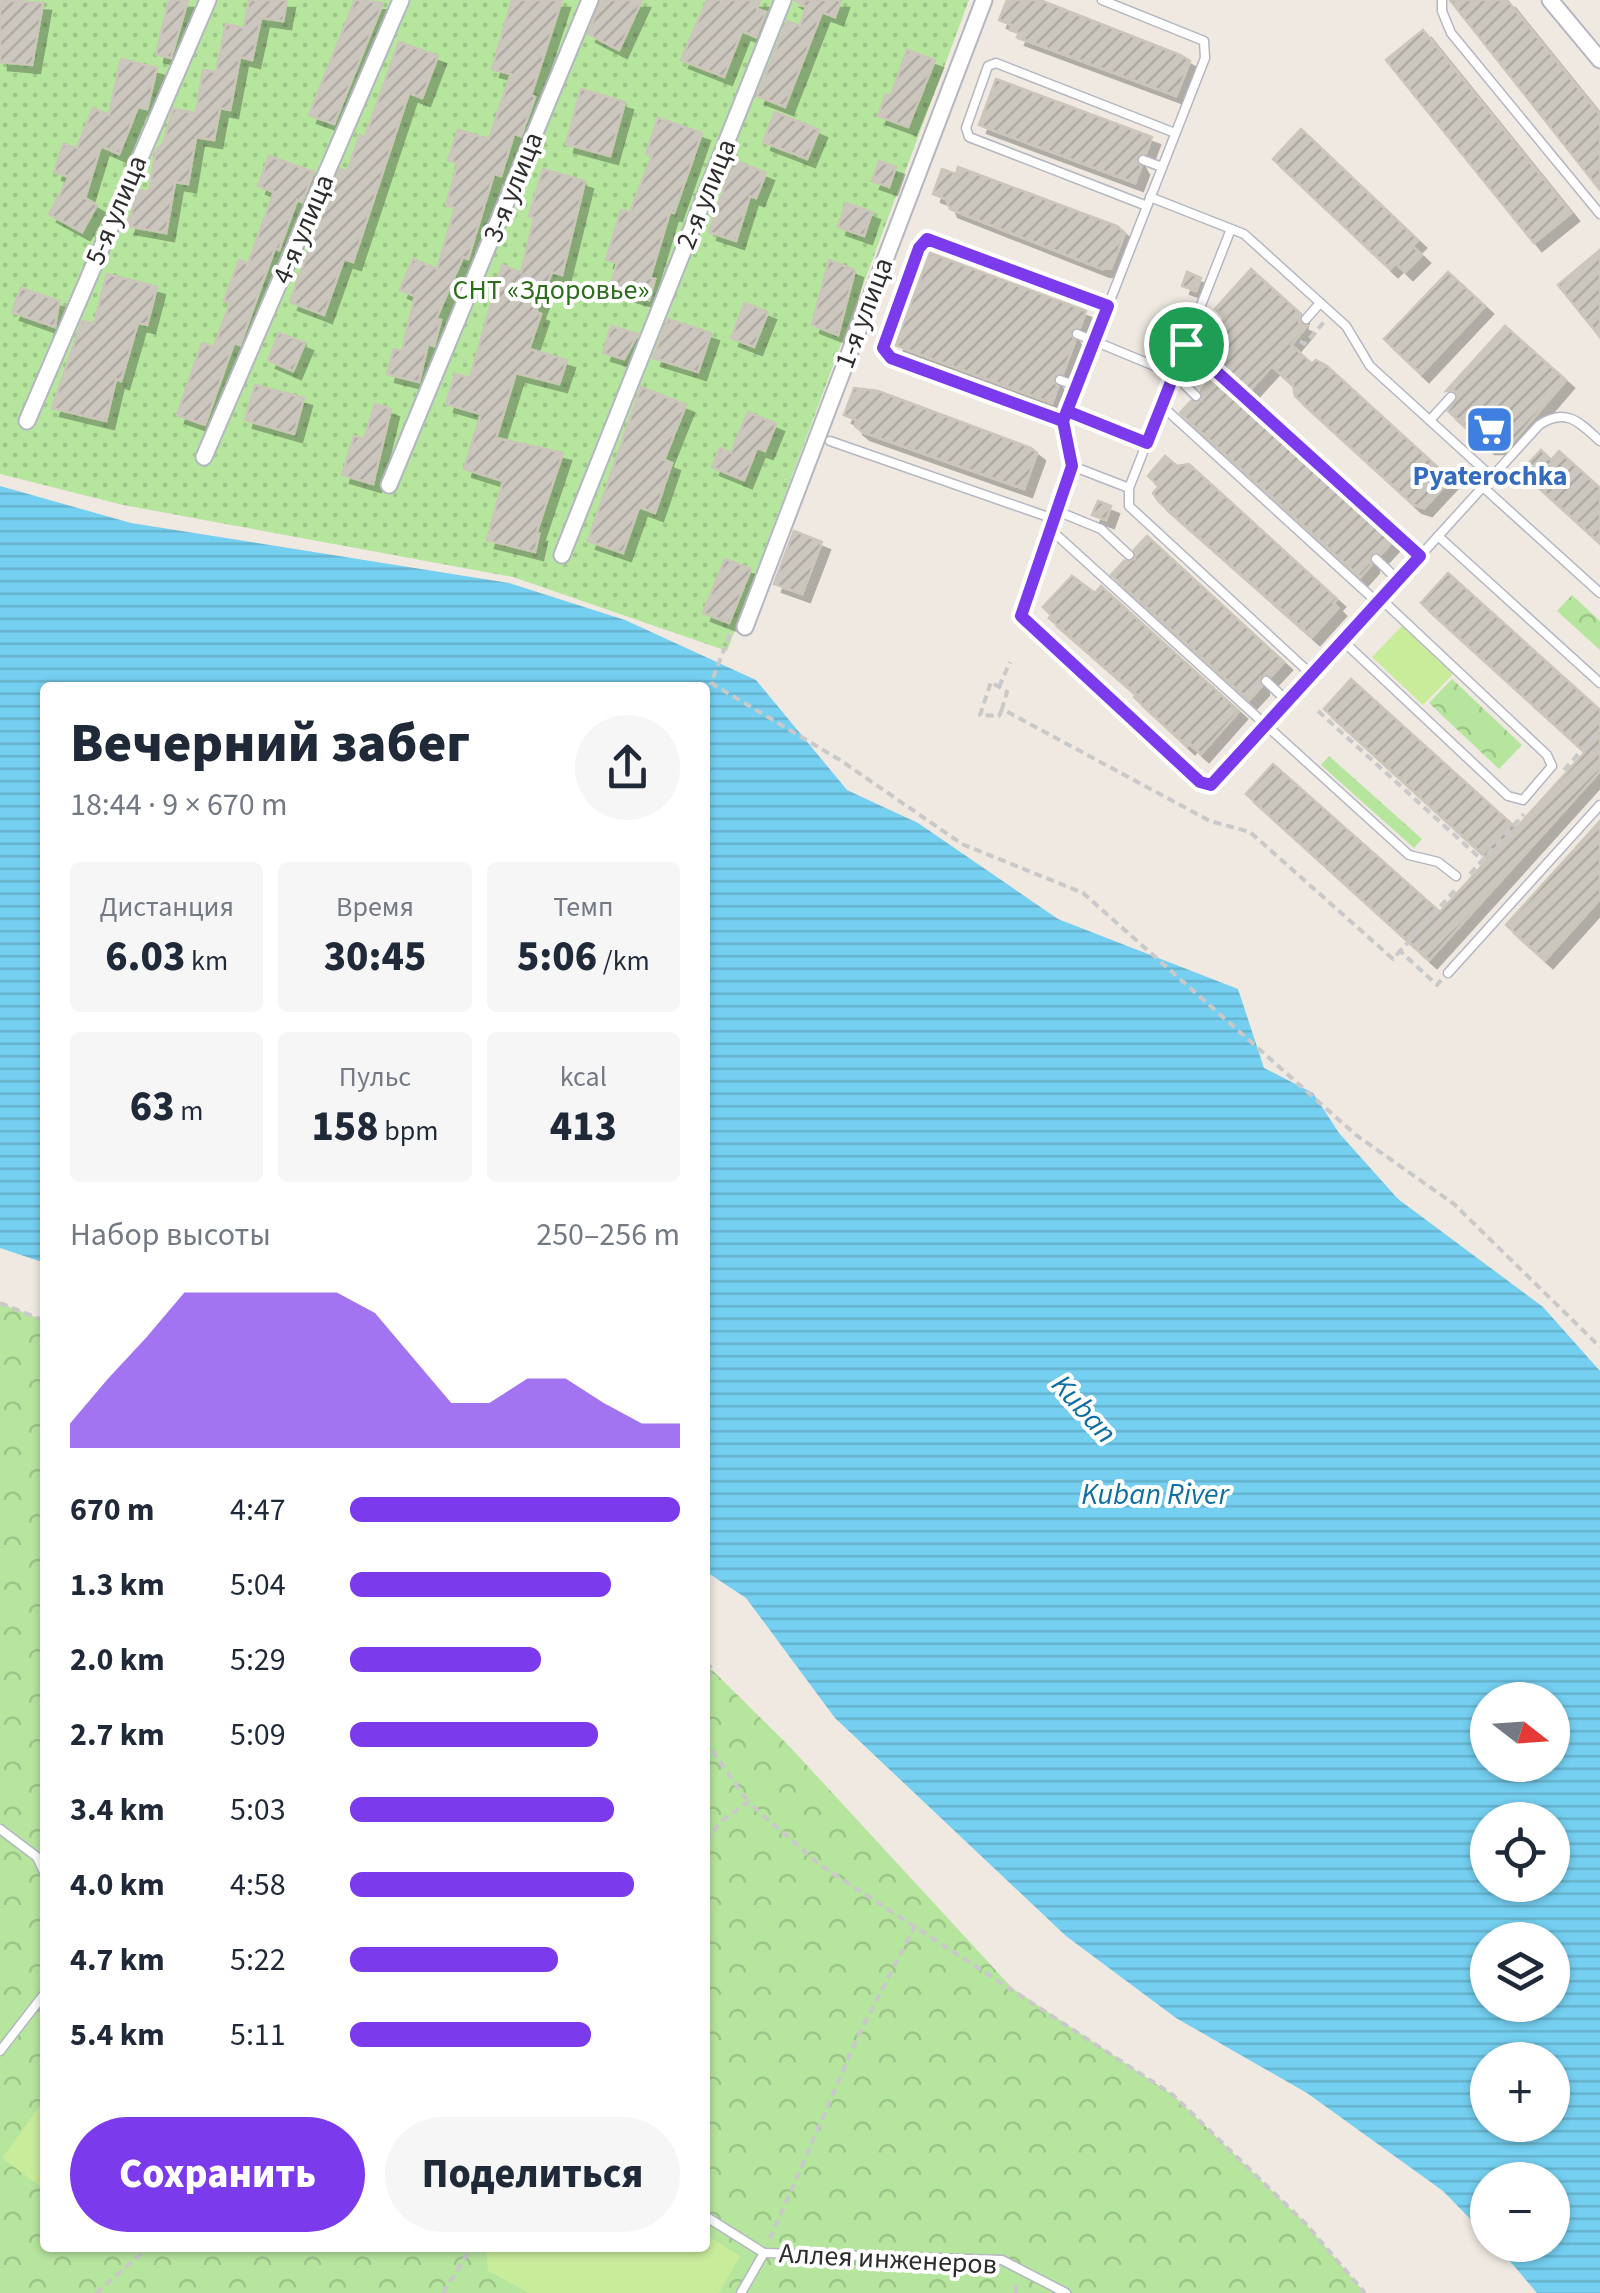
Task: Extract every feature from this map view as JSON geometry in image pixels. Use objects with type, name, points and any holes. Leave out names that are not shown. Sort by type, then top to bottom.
[{"type":"street","name":"5-я улица","points":[[27,421],[208,0]]},
{"type":"street","name":"4-я улица","points":[[204,458],[401,0]]},
{"type":"street","name":"3-я улица","points":[[390,485],[590,0]]},
{"type":"street","name":"2-я улица","points":[[562,556],[783,0]]},
{"type":"street","name":"1-я улица","points":[[738,627],[984,0]]},
{"type":"street","points":[[1550,0],[1600,60]]},
{"type":"lane","points":[[1102,0],[1204,40],[1205,58],[1063,421],[1072,466],[1021,616],[1200,782],[1211,785],[1539,424],[1554,415],[1579,422],[1600,441]]},
{"type":"lane","points":[[1442,0],[1452,32],[1600,214]]},
{"type":"lane","points":[[1175,133],[996,63],[988,66],[966,128],[969,136],[1244,234],[1346,326],[1370,366],[1492,477]]},
{"type":"lane","points":[[1143,160],[1162,167]]},
{"type":"lane","points":[[1231,228],[1130,488],[1128,506],[1312,675]]},
{"type":"lane","points":[[1063,421],[885,354],[884,342],[919,248],[922,241],[932,240],[1108,306]]},
{"type":"lane","points":[[1306,318],[1320,303]]},
{"type":"lane","points":[[1077,334],[1174,374],[1196,396]]},
{"type":"lane","points":[[1186,344],[1420,556]]},
{"type":"lane","points":[[1060,380],[1076,386]]},
{"type":"lane","points":[[1430,420],[1451,396]]},
{"type":"lane","points":[[1162,406],[1547,754],[1552,766],[1548,775],[1522,800],[1508,796],[1343,641]]},
{"type":"lane","points":[[1067,411],[1147,443]]},
{"type":"lane","points":[[830,441],[1101,528],[1129,555]]},
{"type":"lane","points":[[1072,466],[1130,488]]},
{"type":"lane","points":[[1483,487],[1600,593]]},
{"type":"lane","points":[[1050,530],[1413,858],[1438,862],[1456,876]]},
{"type":"lane","points":[[1438,536],[1600,682]]},
{"type":"lane","points":[[1376,559],[1398,580]]},
{"type":"lane","points":[[1266,681],[1288,702]]},
{"type":"lane","points":[[1448,973],[1600,805]]},
{"type":"lane","points":[[0,1829],[40,1863]]},
{"type":"lane","points":[[0,2051],[40,1999]]},
{"type":"lane","points":[[710,2219],[764,2253],[741,2293]]},
{"type":"lane","name":"Аллея инженеров","points":[[764,2253],[1002,2260],[1066,2293]]},
{"type":"path","points":[[1300,341],[1304,344],[1332,314]]},
{"type":"path","points":[[738,627],[712,683],[840,760],[962,844],[1084,894],[1356,1135],[1454,1204],[1600,1348]]},
{"type":"path","points":[[999,687],[1010,662]]},
{"type":"path","points":[[991,682],[1007,692],[1002,708],[999,716],[980,715],[991,682]]},
{"type":"path","points":[[1002,708],[1210,821],[1250,832],[1394,958],[1532,806]]},
{"type":"path","points":[[1318,711],[1482,860]]},
{"type":"path","points":[[1555,780],[1600,730]]},
{"type":"path","points":[[1400,951],[1437,985],[1448,973]]},
{"type":"path","points":[[0,1304],[40,1319]]},
{"type":"path","points":[[710,1747],[748,1802],[820,1865],[1173,2095],[1305,2223],[1365,2293]]},
{"type":"path","points":[[710,1835],[748,1802]]},
{"type":"path","points":[[764,2253],[860,2032],[915,1926]]},
{"type":"path","points":[[96,2293],[143,2252]]},
{"type":"path","points":[[443,2293],[468,2252]]},
{"type":"green space","name":"СНТ «Здоровье»","points":[[0,0],[969,0],[727,651],[513,577],[123,505],[0,474]]},
{"type":"green space","points":[[1572,595],[1600,621],[1600,650],[1557,611]]},
{"type":"green space","points":[[1402,626],[1453,674],[1423,705],[1372,657]]},
{"type":"green space","points":[[1452,679],[1522,745],[1499,769],[1429,703]]},
{"type":"green space","points":[[1329,756],[1422,839],[1414,848],[1321,765]]},
{"type":"green space","points":[[0,1303],[40,1319],[40,2252],[710,2252],[710,1668],[790,1747],[1013,1989],[1173,2095],[1305,2223],[1365,2293],[0,2293]]},
{"type":"green space","points":[[40,2106],[40,2186],[2,2158]]},
{"type":"green space","points":[[710,2237],[740,2256],[719,2293],[529,2293],[488,2271],[486,2252],[710,2252]]},
{"type":"water","name":"Kuban River","points":[[0,486],[131,523],[509,583],[625,620],[756,680],[847,790],[918,823],[1058,919],[1238,989],[1264,1068],[1313,1093],[1339,1133],[1398,1199],[1543,1307],[1600,1371],[1600,2293],[1537,2293],[1511,2262],[1570,2262],[1570,2162],[1470,2162],[1470,2219],[1443,2191],[1307,2093],[1176,2018],[1066,1936],[835,1718],[746,1598],[710,1574],[710,682],[40,682],[40,1261],[0,1248]]},
{"type":"building","points":[[0,0],[43,3],[32,65],[0,62]]},
{"type":"building","points":[[169,0],[188,0],[171,58],[156,54]]},
{"type":"building","points":[[249,0],[287,0],[283,21],[261,18],[252,60],[240,57],[230,110],[220,108],[214,140],[196,137],[188,184],[175,182],[166,233],[127,226],[139,190],[149,192],[156,150],[163,144],[173,109],[196,113],[203,70],[216,72],[226,24],[244,28]]},
{"type":"building","points":[[355,0],[383,3],[334,124],[309,115]]},
{"type":"building","points":[[512,0],[562,0],[531,95],[535,97],[521,136],[514,134],[501,176],[494,174],[468,259],[463,257],[436,319],[441,320],[434,346],[428,344],[419,382],[387,374],[394,349],[402,351],[415,296],[400,290],[413,259],[437,269],[455,208],[446,205],[458,163],[448,160],[458,130],[489,139],[511,74],[492,69]]},
{"type":"building","points":[[601,0],[642,0],[619,50],[588,34]]},
{"type":"building","points":[[707,0],[760,0],[757,9],[766,12],[756,37],[742,31],[724,77],[681,60]]},
{"type":"building","points":[[794,0],[841,0],[835,17],[822,12],[785,107],[757,96],[787,21],[800,26],[806,7]]},
{"type":"building","points":[[1007,0],[1040,0],[1180,55],[1190,61],[1176,96],[1017,37],[1019,33],[1010,30],[1012,25],[999,20]]},
{"type":"building","points":[[1450,0],[1507,0],[1600,115],[1600,190]]},
{"type":"building","points":[[1423,30],[1571,213],[1534,243],[1386,60]]},
{"type":"building","points":[[399,42],[438,56],[422,98],[409,93],[353,262],[344,259],[324,315],[290,302],[323,209],[340,169],[347,172],[360,135],[365,137]]},
{"type":"building","points":[[907,50],[935,60],[908,127],[878,116],[886,94],[891,96]]},
{"type":"building","points":[[121,59],[157,68],[147,109],[138,107],[119,154],[101,146],[85,198],[97,205],[82,232],[49,214],[69,177],[54,172],[63,144],[77,148],[93,108],[109,115]]},
{"type":"building","points":[[996,79],[1152,137],[1146,153],[1136,158],[1141,167],[1135,183],[979,125]]},
{"type":"building","points":[[581,89],[625,102],[610,156],[566,144]]},
{"type":"building","points":[[775,112],[819,130],[807,159],[763,142]]},
{"type":"building","points":[[658,118],[702,133],[674,213],[670,212],[650,278],[655,279],[649,300],[610,289],[617,263],[606,260],[621,210],[630,212],[652,156],[646,154]]},
{"type":"building","points":[[1301,129],[1418,240],[1412,246],[1422,255],[1405,272],[1396,263],[1390,269],[1273,159]]},
{"type":"building","points":[[269,156],[314,172],[302,202],[297,200],[279,250],[275,248],[240,345],[234,343],[205,425],[177,415],[202,343],[214,347],[230,303],[224,301],[239,260],[248,264],[274,192],[258,186]]},
{"type":"building","points":[[734,160],[766,173],[756,198],[750,196],[736,241],[709,232]]},
{"type":"building","points":[[879,161],[896,167],[889,187],[872,181]]},
{"type":"building","points":[[958,167],[1117,226],[1125,233],[1111,268],[1102,269],[950,209],[946,199],[933,194],[942,169],[956,174]]},
{"type":"building","points":[[543,169],[585,181],[562,275],[552,272],[536,312],[541,314],[529,349],[567,360],[559,384],[516,373],[496,438],[563,453],[536,534],[535,552],[487,540],[503,481],[464,469],[481,414],[446,404],[455,374],[470,378],[502,265],[521,273],[534,218],[529,216]]},
{"type":"building","points":[[846,203],[872,212],[864,236],[838,227]]},
{"type":"building","points":[[1600,250],[1600,337],[1558,285]]},
{"type":"building","points":[[930,253],[1086,311],[1080,327],[1070,332],[1075,341],[1063,373],[1053,378],[1058,387],[1052,403],[895,345]]},
{"type":"building","points":[[829,260],[855,270],[838,335],[812,325]]},
{"type":"building","points":[[1251,269],[1301,314],[1299,322],[1307,326],[1291,345],[1312,364],[1316,360],[1327,366],[1443,472],[1449,481],[1424,508],[1414,505],[1295,396],[1293,385],[1272,366],[1249,391],[1201,345],[1225,318],[1215,309]]},
{"type":"building","points":[[1187,272],[1201,278],[1196,291],[1182,286]]},
{"type":"building","points":[[1448,272],[1485,306],[1421,374],[1384,339]]},
{"type":"building","points":[[107,274],[157,287],[147,325],[138,323],[121,381],[116,379],[106,421],[52,408],[82,321],[94,324]]},
{"type":"building","points":[[21,288],[59,301],[55,327],[12,312]]},
{"type":"building","points":[[745,303],[768,312],[754,347],[731,338]]},
{"type":"building","points":[[668,319],[711,333],[698,372],[653,358]]},
{"type":"building","points":[[611,326],[638,334],[624,359],[603,353]]},
{"type":"building","points":[[1505,326],[1566,380],[1509,446],[1487,446],[1448,411],[1458,396],[1454,390],[1446,391]]},
{"type":"building","points":[[279,333],[305,343],[293,371],[268,360]]},
{"type":"building","points":[[1212,378],[1392,542],[1381,554],[1370,555],[1371,565],[1360,577],[1180,413],[1191,401],[1202,401],[1201,390]]},
{"type":"building","points":[[255,385],[304,398],[294,434],[245,420]]},
{"type":"building","points":[[641,387],[686,405],[664,460],[672,463],[655,513],[639,507],[623,553],[588,541]]},
{"type":"building","points":[[854,388],[878,391],[1031,448],[1037,453],[1024,489],[862,432],[855,426],[857,420],[844,415]]},
{"type":"building","points":[[375,404],[391,409],[373,484],[342,475],[354,436],[364,439]]},
{"type":"building","points":[[748,412],[776,424],[765,451],[757,448],[744,480],[712,467],[720,448],[731,453]]},
{"type":"building","points":[[1541,450],[1551,460],[1559,451],[1600,488],[1600,543],[1521,471]]},
{"type":"building","points":[[1165,456],[1177,466],[1189,464],[1337,599],[1333,603],[1338,608],[1312,637],[1159,502],[1153,493],[1159,486],[1148,476]]},
{"type":"building","points":[[1098,501],[1111,506],[1106,520],[1092,515]]},
{"type":"building","points":[[794,531],[822,542],[802,594],[774,584]]},
{"type":"building","points":[[1147,536],[1284,662],[1271,676],[1260,677],[1261,687],[1249,700],[1111,575],[1124,561],[1135,559],[1134,550]]},
{"type":"building","points":[[725,559],[751,569],[729,623],[703,613]]},
{"type":"building","points":[[1448,573],[1600,710],[1600,771],[1429,960],[1246,794],[1273,764],[1440,912],[1488,859],[1324,709],[1351,679],[1516,828],[1585,752],[1421,603]]},
{"type":"building","points":[[1072,576],[1095,593],[1101,586],[1239,711],[1201,754],[1189,743],[1187,746],[1134,697],[1136,694],[1049,618],[1051,615],[1043,607]]},
{"type":"building","points":[[1600,821],[1600,899],[1545,960],[1506,925]]},
{"type":"place","name":"Pyaterochka","points":[[1490,429]]},
{"type":"route","points":[[1186,344],[1147,443],[1067,411],[1063,421],[891,358],[883,348],[919,248],[927,239],[1108,306],[1063,421],[1072,466],[1021,616],[1200,782],[1211,785],[1420,556],[1186,344]]},
{"type":"water label","name":"Kuban","points":[[1084,1409]]}]
